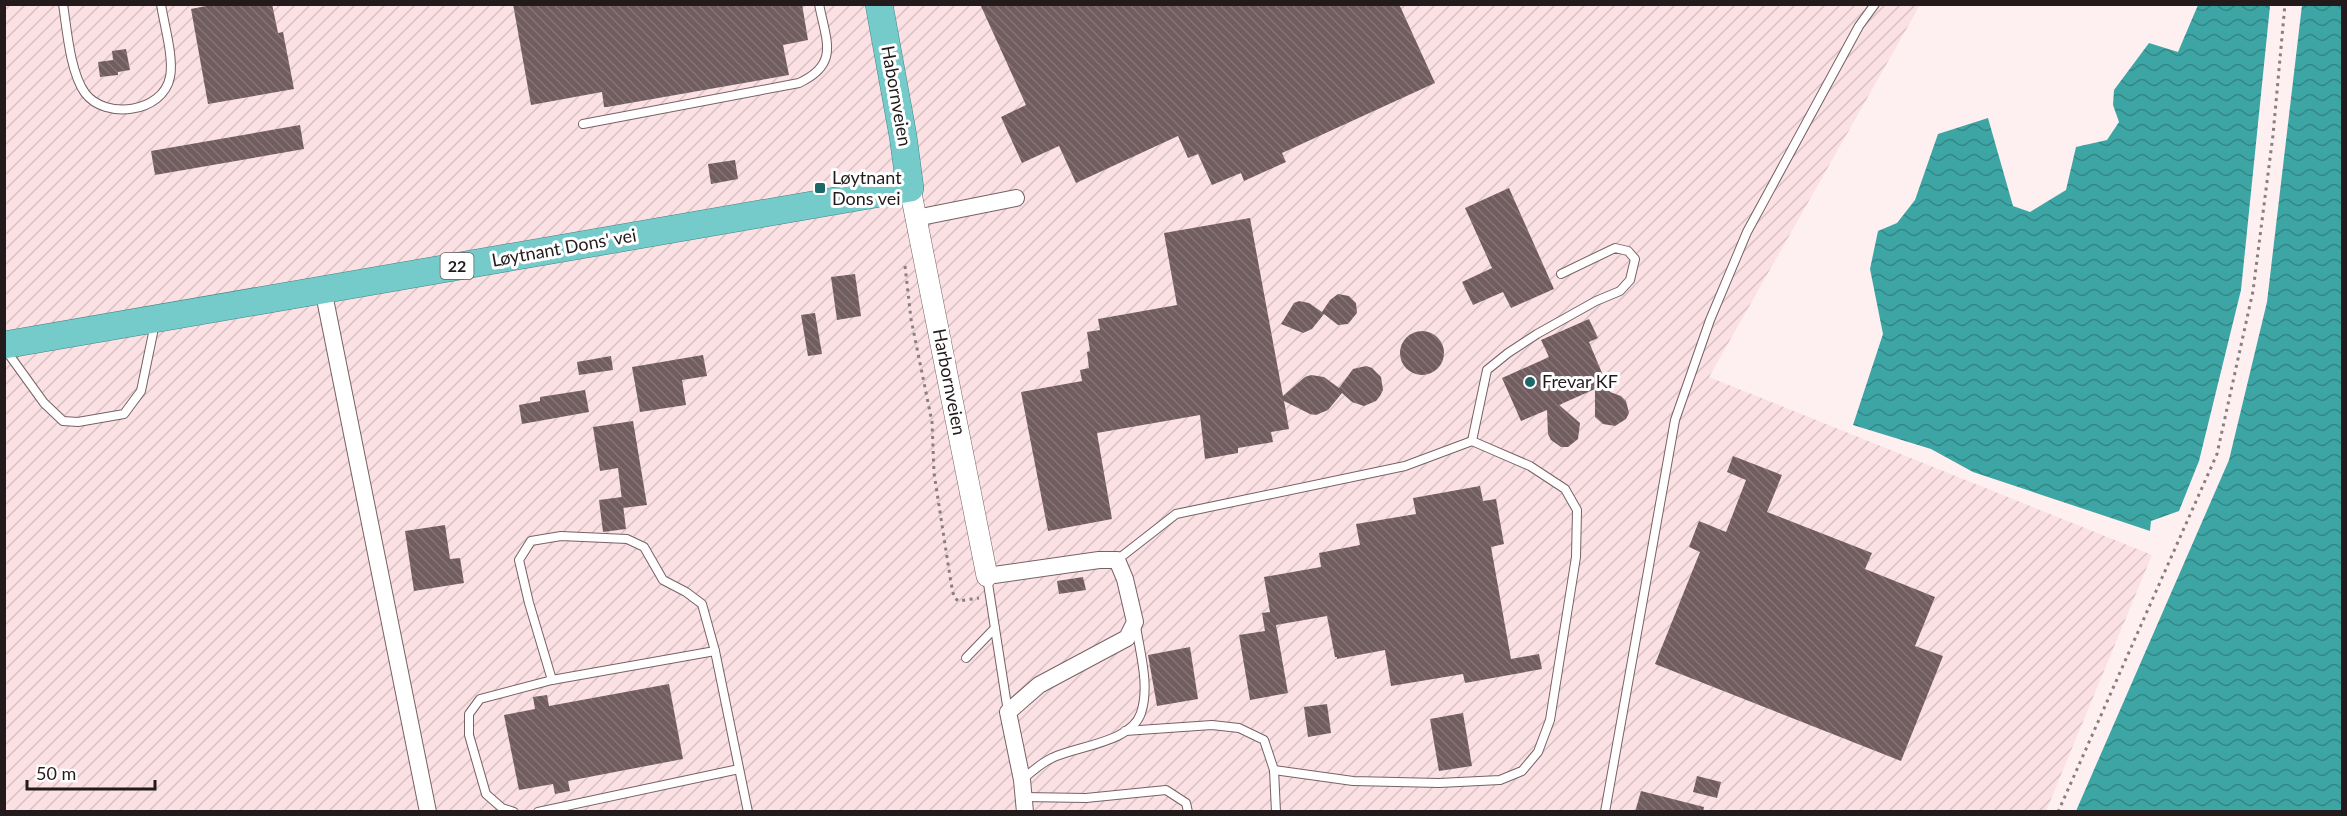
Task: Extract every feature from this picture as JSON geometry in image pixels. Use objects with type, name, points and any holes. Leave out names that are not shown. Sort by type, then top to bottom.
[{"type":"highway","name":"Habornveien","points":[[879,4],[910,188]]},
{"type":"highway","name":"Løytnant Dons' vei","points":[[4,347],[322,289],[910,188]]},
{"type":"street","name":"Harbornveien","points":[[910,188],[989,586]]},
{"type":"street","points":[[916,218],[1016,198]]},
{"type":"street","points":[[322,289],[428,812]]},
{"type":"street","points":[[989,586],[1099,560],[1117,560],[1125,579],[1135,622],[1127,638],[1039,685],[1008,712],[1023,796]]},
{"type":"lane","points":[[63,4],[77,78],[92,101],[104,108],[117,110],[135,108],[148,103],[166,89],[170,77],[170,61],[161,4]]},
{"type":"lane","points":[[583,123],[799,82],[814,75],[823,68],[826,57],[826,42],[819,4]]},
{"type":"lane","points":[[1605,812],[1675,420],[1710,320],[1747,232],[1859,26],[1875,4]]},
{"type":"lane","points":[[1472,441],[1487,370],[1537,334],[1596,301],[1620,291],[1630,280],[1635,258],[1628,251],[1615,248],[1561,274]]},
{"type":"lane","points":[[4,347],[44,403],[63,421],[78,422],[124,414],[141,391],[153,333],[152,319]]},
{"type":"lane","points":[[1117,560],[1176,514],[1405,466],[1472,441],[1530,466],[1565,489],[1577,510],[1576,557],[1569,603],[1550,720],[1538,752],[1522,771],[1500,780],[1439,783],[1353,781],[1274,770]]},
{"type":"lane","points":[[552,680],[519,560],[531,541],[561,536],[627,539],[644,547],[663,580],[686,592],[702,604],[715,651],[748,812]]},
{"type":"lane","points":[[989,586],[1008,712]]},
{"type":"lane","points":[[1023,796],[1051,758],[1104,742],[1125,731],[1140,715],[1144,690],[1135,622]]},
{"type":"lane","points":[[966,658],[995,628]]},
{"type":"lane","points":[[514,812],[502,808],[486,794],[469,735],[469,714],[480,699],[552,680],[715,651]]},
{"type":"lane","points":[[1125,731],[1212,725],[1239,728],[1264,740],[1274,770],[1276,812]]},
{"type":"lane","points":[[538,812],[739,770]]},
{"type":"lane","points":[[1023,796],[1086,798],[1166,790],[1186,803],[1188,812]]},
{"type":"path","points":[[2058,812],[2217,454],[2253,291],[2273,135],[2285,4]]},
{"type":"path","points":[[921,244],[907,258],[905,273],[912,324],[932,422],[934,473],[954,597],[958,601],[989,586]]},
{"type":"shaded area","points":[[5,5],[1920,5],[1709,377],[2152,555],[2046,811],[5,812]]},
{"type":"water","points":[[2198,5],[2270,6],[2241,290],[2199,461],[2179,511],[2151,521],[2150,531],[1973,472],[1931,449],[1853,425],[1883,334],[1870,269],[1878,231],[1897,223],[1915,200],[1938,134],[1988,118],[2013,206],[2030,212],[2066,190],[2076,147],[2107,140],[2119,122],[2113,105],[2114,90],[2149,43],[2178,52]]},
{"type":"water","points":[[2302,5],[2342,5],[2342,811],[2076,811],[2229,460],[2267,302]]},
{"type":"building","points":[[216,4],[272,4],[278,33],[283,32],[294,89],[208,104],[191,9]]},
{"type":"building","points":[[513,4],[802,4],[808,40],[783,45],[789,75],[607,107],[604,107],[602,92],[531,105]]},
{"type":"building","points":[[980,4],[1399,4],[1435,83],[1282,153],[1286,162],[1244,181],[1241,173],[1212,185],[1198,154],[1188,158],[1178,136],[1076,183],[1059,146],[1022,163],[1001,117],[1026,105]]},
{"type":"building","points":[[126,49],[130,70],[118,72],[118,75],[100,77],[98,62],[113,60],[112,51]]},
{"type":"building","points":[[300,125],[304,149],[155,175],[151,151]]},
{"type":"building","points":[[735,160],[738,179],[711,184],[708,164]]},
{"type":"building","points":[[1509,188],[1554,289],[1511,308],[1503,292],[1473,305],[1462,282],[1492,268],[1465,208]]},
{"type":"building","points":[[1250,218],[1283,396],[1305,377],[1311,375],[1324,377],[1339,388],[1353,369],[1366,366],[1372,368],[1381,377],[1383,390],[1380,396],[1376,401],[1364,406],[1352,402],[1342,393],[1328,410],[1316,415],[1284,401],[1289,429],[1271,432],[1273,442],[1238,448],[1238,453],[1205,459],[1200,415],[1097,433],[1112,519],[1048,531],[1021,392],[1082,381],[1080,370],[1089,368],[1087,352],[1090,351],[1087,332],[1100,330],[1098,319],[1177,305],[1164,233]]},
{"type":"building","points":[[855,274],[861,316],[837,320],[831,277]]},
{"type":"building","points":[[1338,294],[1349,296],[1356,303],[1357,313],[1348,324],[1338,325],[1324,314],[1312,329],[1303,333],[1281,324],[1294,303],[1299,301],[1309,303],[1322,312],[1330,300]]},
{"type":"building","points":[[815,313],[822,354],[808,356],[801,315]]},
{"type":"building","points":[[1589,319],[1598,338],[1589,342],[1610,392],[1621,396],[1626,401],[1629,413],[1626,419],[1615,426],[1603,424],[1595,417],[1595,389],[1559,405],[1580,423],[1578,439],[1568,447],[1561,447],[1551,440],[1548,434],[1547,410],[1521,421],[1502,378],[1549,357],[1541,340]]},
{"type":"building","points":[[1422,331],[1438,337],[1444,353],[1438,369],[1422,375],[1406,369],[1400,353],[1406,337]]},
{"type":"building","points":[[703,355],[707,376],[682,380],[686,405],[640,412],[632,367]]},
{"type":"building","points":[[611,356],[613,370],[579,375],[577,362]]},
{"type":"building","points":[[585,390],[589,412],[522,424],[519,405],[540,401],[540,397]]},
{"type":"building","points":[[633,421],[647,505],[623,508],[618,468],[600,471],[593,427]]},
{"type":"building","points":[[1733,456],[1782,475],[1767,512],[1872,553],[1865,569],[1935,597],[1915,646],[1943,656],[1901,761],[1655,664],[1700,552],[1689,547],[1699,521],[1726,532],[1746,480],[1727,472]]},
{"type":"building","points":[[1480,486],[1483,501],[1496,499],[1504,544],[1491,547],[1511,659],[1539,654],[1542,669],[1465,683],[1463,674],[1391,686],[1385,650],[1337,659],[1335,657],[1327,616],[1276,625],[1288,693],[1250,700],[1239,635],[1265,631],[1262,613],[1270,612],[1264,577],[1321,567],[1319,553],[1360,545],[1356,524],[1416,514],[1413,498]]},
{"type":"building","points":[[622,497],[626,529],[603,532],[599,500]]},
{"type":"building","points":[[445,525],[450,559],[460,558],[464,583],[414,591],[405,531]]},
{"type":"building","points":[[1083,577],[1086,590],[1059,594],[1057,581]]},
{"type":"building","points":[[1190,647],[1198,699],[1157,706],[1148,655]]},
{"type":"building","points":[[669,684],[683,759],[568,781],[570,791],[555,794],[553,784],[519,790],[504,715],[535,709],[533,697],[547,695],[549,706]]},
{"type":"building","points":[[1327,704],[1331,733],[1308,737],[1304,707]]},
{"type":"building","points":[[1463,713],[1472,766],[1439,771],[1430,719]]},
{"type":"building","points":[[1697,776],[1721,782],[1717,798],[1693,792]]},
{"type":"building","points":[[1641,791],[1704,807],[1703,812],[1635,812]]},
{"type":"place","name":"Løytnant Dons vei","points":[[820,188]]},
{"type":"place","name":"Frevar KF","points":[[1530,382]]}]
